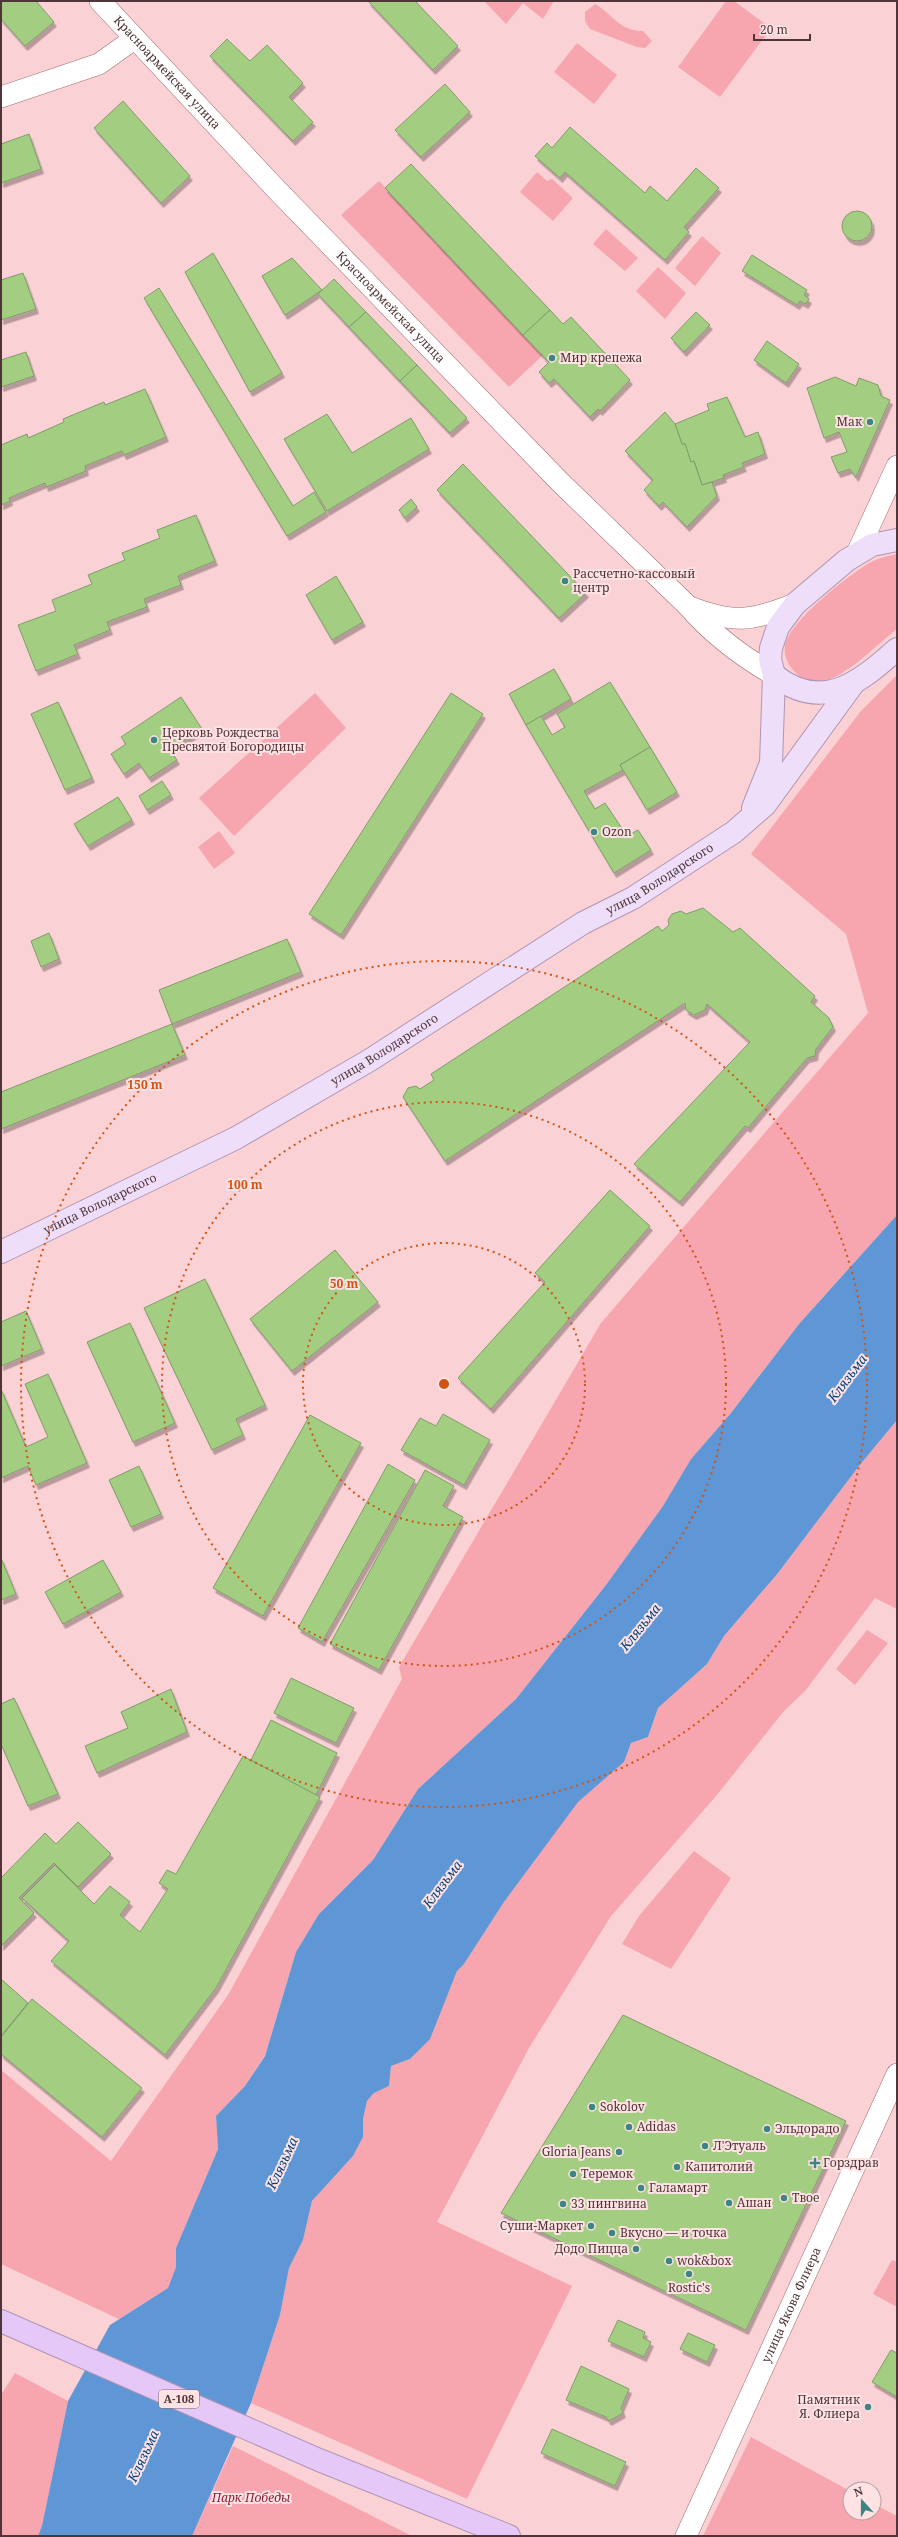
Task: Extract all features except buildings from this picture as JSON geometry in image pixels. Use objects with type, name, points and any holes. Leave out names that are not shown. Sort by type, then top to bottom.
[{"type":"highway","name":"А-108","points":[[1,2321],[319,2460],[510,2536]]},
{"type":"highway","name":"А-108","points":[[440,2508],[476,2536]]},
{"type":"main road","points":[[749,817],[771,764],[774,675],[771,648],[778,628],[795,604],[857,553],[872,545],[897,540]]},
{"type":"main road","points":[[749,817],[765,805],[853,684],[897,649]]},
{"type":"main road","points":[[774,675],[784,683],[806,693],[834,692],[853,684]]},
{"type":"main road","name":"улица Володарского","points":[[1,1252],[236,1138],[370,1060],[583,923],[633,898],[734,832],[749,817]]},
{"type":"street","name":"Красноармейская улица","points":[[100,1],[134,39],[560,482],[721,640],[774,675]]},
{"type":"street","points":[[1,97],[99,64],[134,39]]},
{"type":"street","points":[[857,553],[897,466]]},
{"type":"street","points":[[688,606],[712,615],[751,619],[795,604]]},
{"type":"street","name":"улица Якова Флиера","points":[[686,2536],[897,2074]]},
{"type":"green space","points":[[484,1],[554,1],[543,19],[523,3],[506,24]]},
{"type":"green space","points":[[726,1],[734,1],[771,28],[720,97],[678,67]]},
{"type":"green space","points":[[595,4],[622,25],[635,30],[643,31],[652,41],[645,48],[637,47],[590,29],[585,21],[585,12]]},
{"type":"green space","points":[[577,43],[617,75],[594,104],[554,72]]},
{"type":"green space","points":[[537,172],[547,181],[552,179],[573,198],[553,221],[520,192]]},
{"type":"green space","points":[[379,181],[543,355],[509,387],[341,215]]},
{"type":"green space","points":[[606,229],[638,258],[625,271],[593,244]]},
{"type":"green space","points":[[702,236],[721,253],[695,286],[675,268]]},
{"type":"green space","points":[[658,267],[686,293],[665,319],[636,291]]},
{"type":"green space","points":[[897,554],[897,629],[854,665],[836,677],[818,683],[801,678],[790,666],[785,654],[785,646],[789,636],[797,624],[821,600],[861,568],[877,559]]},
{"type":"green space","points":[[897,675],[897,1215],[799,1324],[731,1413],[691,1459],[663,1506],[606,1585],[516,1699],[418,1789],[373,1860],[319,1914],[296,1952],[265,2055],[245,2086],[216,2116],[218,2149],[176,2248],[176,2267],[168,2288],[119,2319],[1,2264],[1,2070],[111,2161],[228,1995],[402,1679],[399,1667],[601,1323],[868,1013],[846,934],[751,854],[861,711]]},
{"type":"green space","points":[[315,693],[346,728],[234,836],[199,798]]},
{"type":"green space","points":[[219,831],[235,853],[214,869],[198,847]]},
{"type":"green space","points":[[897,1420],[897,1609],[875,1598],[805,1691],[784,1711],[716,1796],[611,1916],[529,2048],[437,2222],[572,2286],[467,2499],[251,2403],[280,2315],[289,2268],[303,2240],[312,2201],[353,2156],[363,2137],[363,2119],[367,2101],[374,2093],[389,2086],[391,2066],[410,2059],[429,2039],[457,1971],[464,1964],[504,1902],[578,1801],[624,1762],[631,1743],[648,1737],[658,1708],[707,1664],[724,1636],[778,1573],[859,1466]]},
{"type":"green space","points":[[867,1630],[888,1643],[855,1685],[836,1669]]},
{"type":"green space","points":[[694,1851],[731,1878],[671,1969],[622,1944],[639,1916]]},
{"type":"green space","points":[[892,2260],[897,2262],[897,2307],[873,2294]]},
{"type":"green space","points":[[15,2373],[68,2401],[42,2527],[38,2536],[1,2536],[1,2395]]},
{"type":"green space","points":[[751,2437],[842,2487],[842,2521],[882,2521],[882,2508],[897,2516],[897,2536],[703,2536]]},
{"type":"green space","name":"Парк Победы","points":[[233,2446],[412,2536],[192,2536]]},
{"type":"water","name":"Клязьма","points":[[897,1215],[897,1420],[859,1466],[778,1573],[724,1636],[707,1664],[658,1708],[648,1737],[631,1743],[624,1762],[578,1802],[504,1902],[464,1964],[457,1971],[430,2039],[410,2059],[391,2066],[389,2086],[374,2093],[367,2101],[363,2119],[363,2137],[353,2156],[312,2201],[303,2240],[289,2268],[280,2315],[251,2403],[192,2536],[38,2536],[42,2526],[68,2401],[110,2325],[168,2288],[176,2267],[176,2248],[218,2149],[216,2116],[245,2086],[265,2056],[296,1952],[319,1914],[373,1860],[418,1789],[516,1699],[606,1585],[663,1506],[691,1459],[731,1413],[799,1324]]},
{"type":"place","name":"Мир крепежа","points":[[552,358]]},
{"type":"place","name":"Мак","points":[[870,422]]},
{"type":"place","name":"Рассчетно-кассовый центр","points":[[565,581]]},
{"type":"place","name":"Церковь Рождества Пресвятой Богородицы","points":[[154,740]]},
{"type":"place","name":"Ozon","points":[[594,832]]},
{"type":"place","name":"Sokolov","points":[[592,2107]]},
{"type":"place","name":"Adidas","points":[[629,2127]]},
{"type":"place","name":"Эльдорадо","points":[[767,2129]]},
{"type":"place","name":"Л'Этуаль","points":[[705,2146]]},
{"type":"place","name":"Gloria Jeans","points":[[619,2152]]},
{"type":"place","name":"Горздрав","points":[[815,2163]]},
{"type":"place","name":"Капитолий","points":[[677,2167]]},
{"type":"place","name":"Теремок","points":[[573,2174]]},
{"type":"place","name":"Галамарт","points":[[641,2188]]},
{"type":"place","name":"Твое","points":[[784,2198]]},
{"type":"place","name":"Ашан","points":[[729,2203]]},
{"type":"place","name":"33 пингвина","points":[[563,2204]]},
{"type":"place","name":"Суши-Маркет","points":[[591,2226]]},
{"type":"place","name":"Вкусно — и точка","points":[[612,2233]]},
{"type":"place","name":"Додо Пицца","points":[[636,2249]]},
{"type":"place","name":"wok&box","points":[[669,2261]]},
{"type":"place","name":"Rostic's","points":[[689,2274]]},
{"type":"place","name":"Памятник Я. Флиера","points":[[868,2407]]}]
